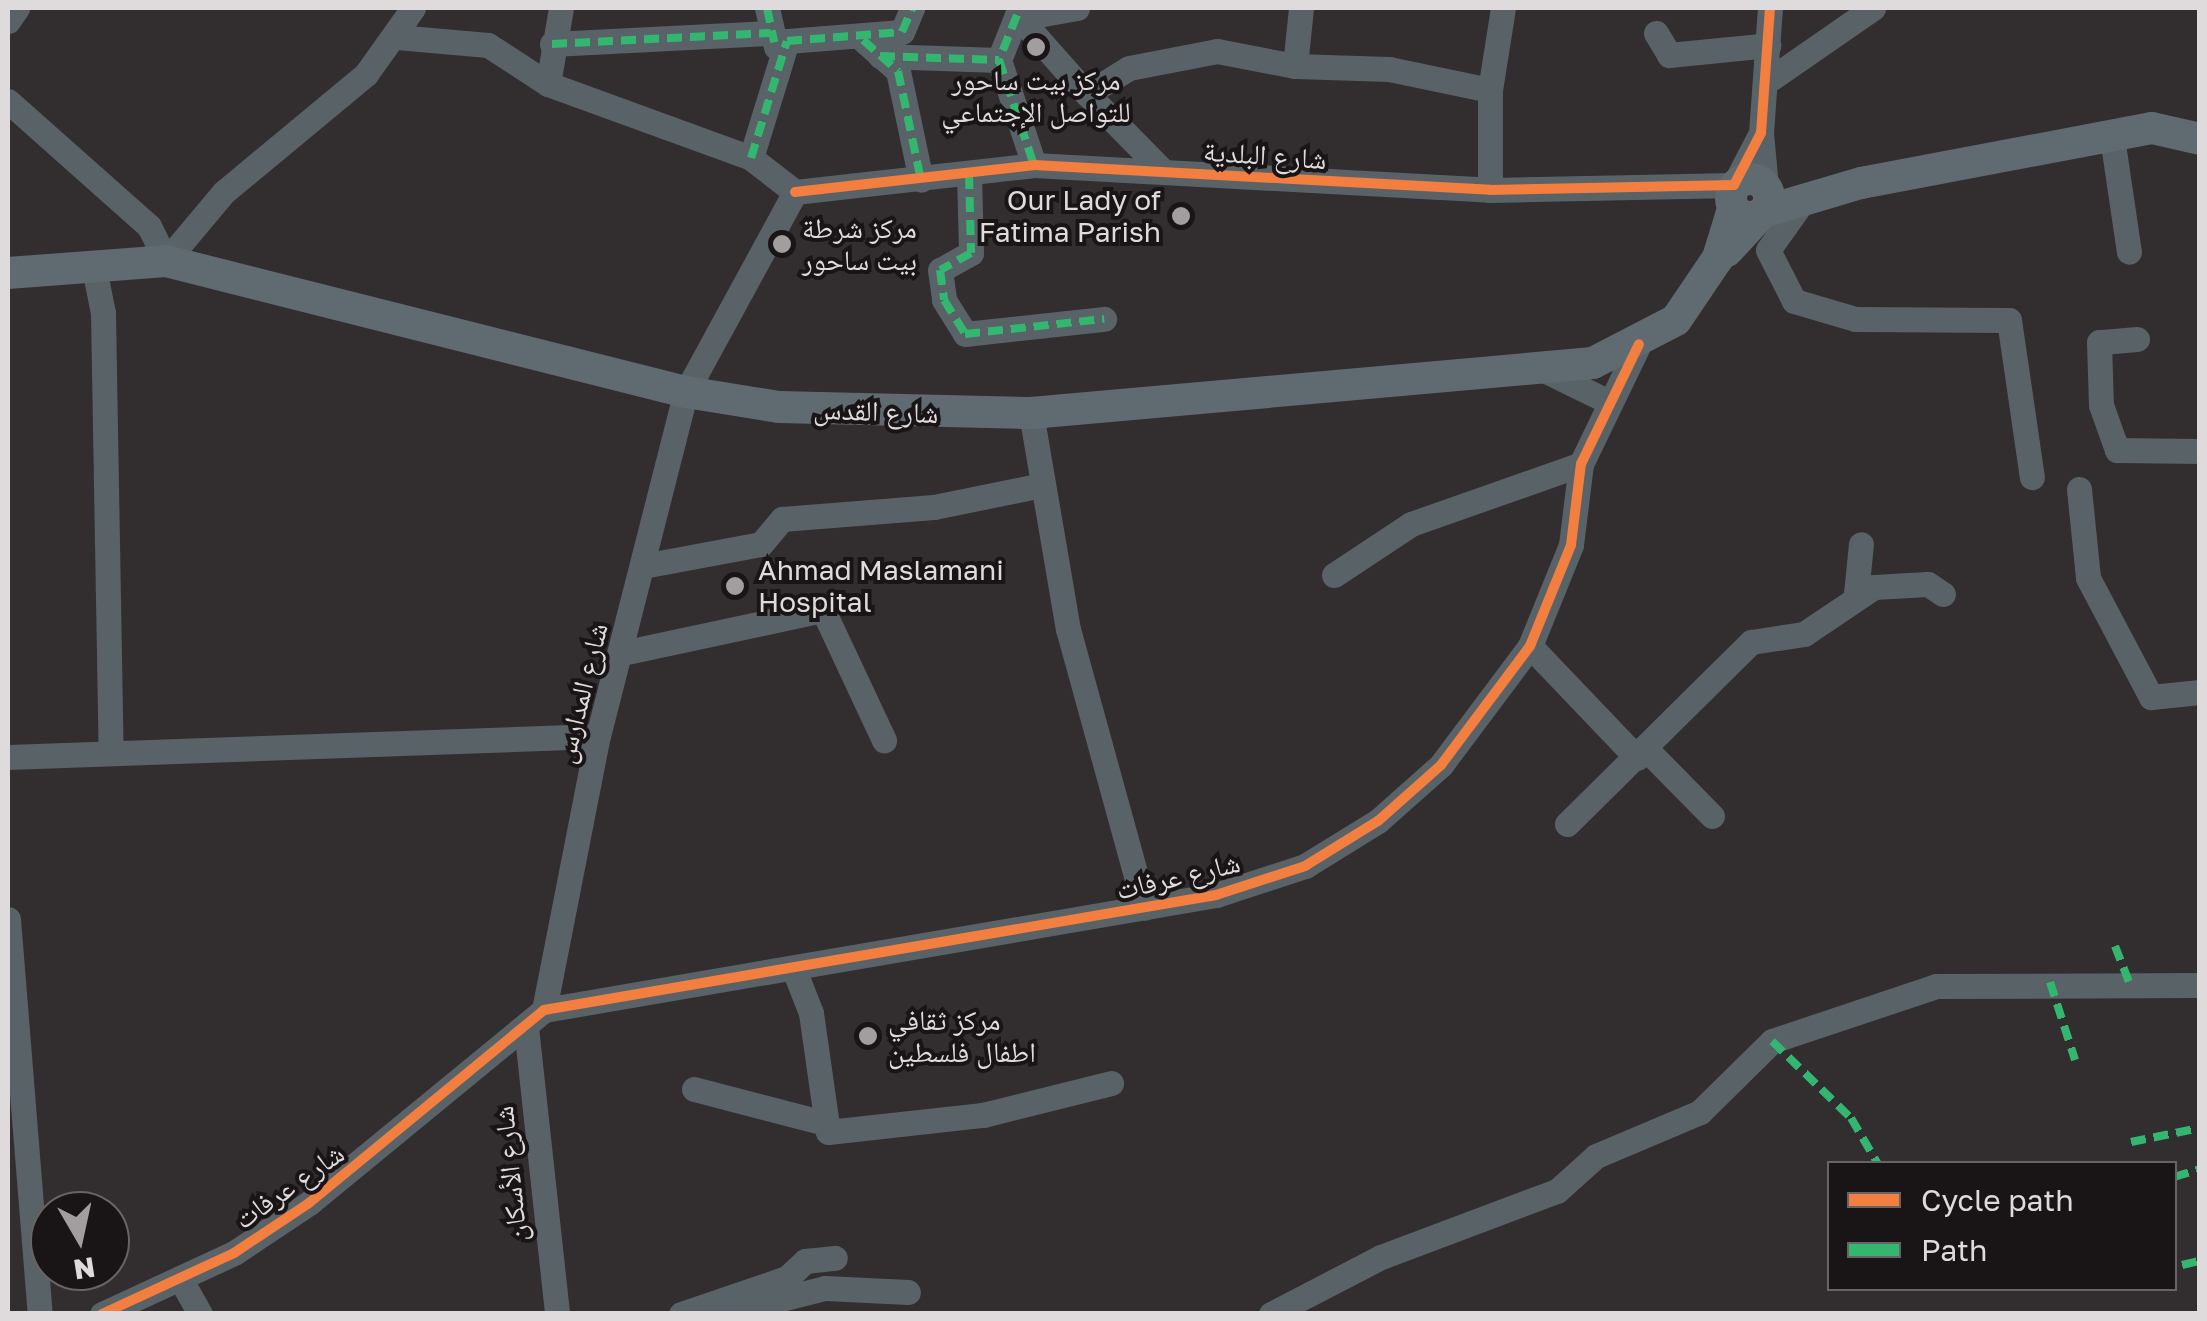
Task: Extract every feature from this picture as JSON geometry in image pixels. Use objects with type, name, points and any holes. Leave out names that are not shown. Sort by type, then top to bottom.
[{"type":"main road","points":[[1752,192],[1806,197],[1860,183],[2152,128],[2200,139]]},
{"type":"main road","points":[[1752,192],[1860,183]]},
{"type":"main road","name":"شارع القدس","points":[[8,272],[94,262],[166,261],[686,392],[779,407],[1031,414],[1544,370],[1639,344],[1676,320],[1718,258],[1752,192]]},
{"type":"street","points":[[8,21],[17,8]]},
{"type":"street","points":[[8,101],[149,226],[166,261],[224,192],[397,37],[413,8]]},
{"type":"street","points":[[548,84],[561,8]]},
{"type":"street","points":[[872,48],[902,32],[912,8]]},
{"type":"street","points":[[1019,16],[1077,8]]},
{"type":"street","points":[[1295,66],[1301,8]]},
{"type":"street","points":[[1490,190],[1490,90],[1503,8]]},
{"type":"street","points":[[1752,192],[1772,78],[1770,8]]},
{"type":"street","points":[[1772,78],[1873,8]]},
{"type":"street","points":[[1019,16],[999,60],[1034,165]]},
{"type":"street","points":[[1019,16],[1087,94],[1162,170]]},
{"type":"street","points":[[552,44],[772,31],[798,39],[999,60]]},
{"type":"street","points":[[751,158],[772,31]]},
{"type":"street","points":[[1656,33],[1668,55],[1769,45]]},
{"type":"street","points":[[397,37],[488,45],[548,84],[751,158],[795,192]]},
{"type":"street","points":[[872,48],[898,71],[922,180]]},
{"type":"street","points":[[1087,94],[1146,63],[1218,51],[1295,66],[1389,69],[1490,90]]},
{"type":"street","points":[[2112,137],[2129,252]]},
{"type":"street","name":"شارع البلدية","points":[[795,192],[1034,165],[1490,190],[1752,192]]},
{"type":"street","points":[[969,174],[971,253],[940,270],[944,300],[965,334],[1104,319]]},
{"type":"street","name":"شارع المدارس","points":[[535,1018],[598,736],[686,392],[795,192]]},
{"type":"street","points":[[1806,197],[1768,250],[1794,301],[1855,318],[2009,320],[2032,477]]},
{"type":"street","points":[[94,262],[103,313],[112,752]]},
{"type":"street","points":[[2137,338],[2099,342],[2101,405],[2117,450],[2200,451]]},
{"type":"street","name":"شارع عرفات","points":[[102,1314],[180,1278],[309,1203],[535,1018],[1145,908],[1305,866],[1378,821],[1441,765],[1530,646],[1571,545],[1580,464],[1606,401],[1639,344]]},
{"type":"street","points":[[1544,370],[1606,401]]},
{"type":"street","points":[[1031,414],[1072,646],[1145,908]]},
{"type":"street","points":[[1334,575],[1411,524],[1580,464]]},
{"type":"street","points":[[643,566],[761,544],[782,519],[934,507],[1042,485]]},
{"type":"street","points":[[2079,489],[2088,578],[2150,697],[2200,692]]},
{"type":"street","points":[[1856,594],[1861,544]]},
{"type":"street","points":[[1568,824],[1642,754],[1735,654],[1804,634],[1856,594],[1903,582],[1943,594]]},
{"type":"street","points":[[622,653],[823,610],[884,740]]},
{"type":"street","points":[[1530,646],[1712,816]]},
{"type":"street","points":[[8,756],[598,736]]},
{"type":"street","points":[[8,919],[40,1314]]},
{"type":"street","points":[[795,972],[811,1014],[820,1122]]},
{"type":"street","points":[[1271,1314],[1381,1257],[1557,1190],[1596,1156],[1700,1112],[1772,1042],[1936,986],[2200,985]]},
{"type":"street","name":"شارع الأسكان","points":[[535,1018],[557,1314]]},
{"type":"street","points":[[694,1089],[820,1122],[846,1135],[1111,1083]]},
{"type":"street","points":[[680,1314],[787,1278],[805,1261],[835,1258]]},
{"type":"street","points":[[180,1278],[200,1314]]},
{"type":"street","points":[[722,1314],[825,1288],[908,1292]]},
{"type":"marked path","points":[[767,8],[774,42]]},
{"type":"marked path","points":[[751,158],[787,41],[902,32],[912,8]]},
{"type":"marked path","points":[[1017,15],[999,60],[1034,165]]},
{"type":"marked path","points":[[552,44],[771,33]]},
{"type":"marked path","points":[[863,40],[898,71],[921,180]]},
{"type":"marked path","points":[[880,56],[999,60]]},
{"type":"marked path","points":[[969,174],[971,253],[940,270],[944,300],[965,334],[1104,319]]},
{"type":"marked path","points":[[2115,946],[2131,987]]},
{"type":"marked path","points":[[2050,982],[2075,1060]]},
{"type":"marked path","points":[[1772,1041],[1851,1118],[1876,1161]]},
{"type":"marked path","points":[[2131,1142],[2200,1128]]},
{"type":"marked path","points":[[2177,1176],[2200,1169]]},
{"type":"marked path","points":[[2182,1265],[2200,1261]]},
{"type":"cycle path","points":[[795,192],[1034,165],[1490,190],[1734,185],[1761,133],[1770,8]]},
{"type":"cycle path","points":[[102,1314],[234,1253],[309,1203],[544,1010],[1216,895],[1305,866],[1378,821],[1441,765],[1530,646],[1571,545],[1581,464],[1639,344]]},
{"type":"place","name":"مركز بيت ساحور للتواصل الإجتماعي","points":[[1036,47]]},
{"type":"place","name":"Our Lady of Fatima Parish","points":[[1181,216]]},
{"type":"place","name":"مركز شرطة بيت ساحور","points":[[782,244]]},
{"type":"place","name":"Ahmad Maslamani Hospital","points":[[735,586]]},
{"type":"place","name":"مركز ثقافي اطفال فلسطين","points":[[868,1036]]}]
